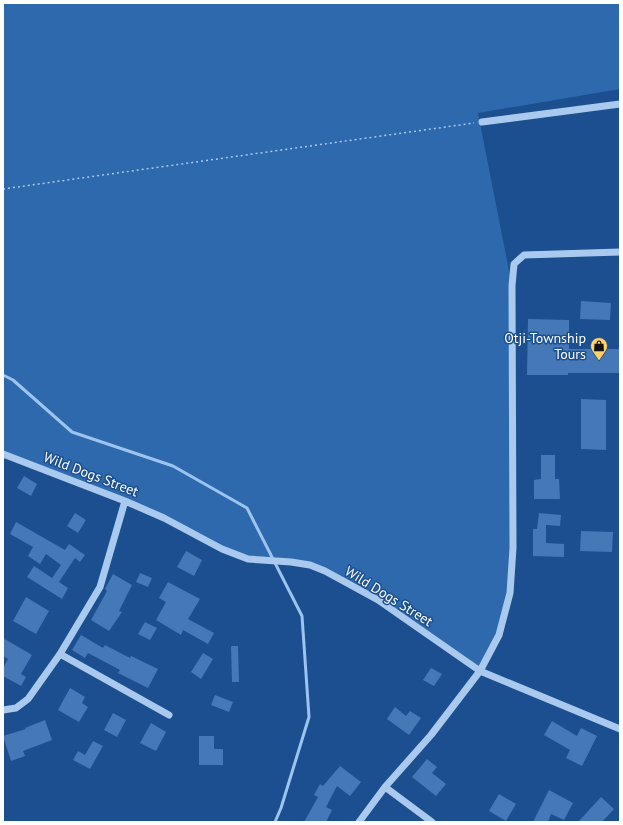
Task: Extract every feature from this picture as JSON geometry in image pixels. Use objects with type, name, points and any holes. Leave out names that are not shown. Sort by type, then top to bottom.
[{"type":"street","points":[[482,122],[620,104]]},
{"type":"street","points":[[358,822],[431,735],[480,671],[499,635],[510,593],[513,548],[512,286],[514,264],[524,255],[620,252]]},
{"type":"street","name":"Wild Dogs Street","points":[[3,454],[125,501],[164,518],[222,548],[248,559],[310,565],[325,571],[378,600],[480,671],[620,729]]},
{"type":"street","points":[[3,710],[16,708],[28,699],[60,654],[100,587],[125,501]]},
{"type":"street","points":[[60,654],[170,715]]},
{"type":"street","points":[[385,788],[432,822]]},
{"type":"path","points":[[3,189],[482,122]]},
{"type":"shaded area","points":[[3,3],[620,3],[620,89],[478,113],[512,286],[510,593],[499,635],[480,671],[378,600],[310,565],[248,559],[164,518],[3,454]]},
{"type":"building","points":[[581,301],[611,303],[610,320],[580,319]]},
{"type":"building","points":[[528,319],[569,320],[569,349],[620,349],[620,373],[527,375]]},
{"type":"building","points":[[581,399],[606,400],[606,450],[581,449]]},
{"type":"building","points":[[541,455],[555,455],[555,479],[559,479],[560,499],[534,499],[534,480],[541,479]]},
{"type":"building","points":[[24,476],[37,484],[31,496],[17,488]]},
{"type":"building","points":[[75,513],[86,520],[78,533],[67,526]]},
{"type":"building","points":[[539,513],[561,515],[560,526],[546,525],[546,543],[564,544],[564,557],[533,556],[533,529],[537,529]]},
{"type":"building","points":[[16,522],[65,550],[69,544],[85,555],[80,562],[75,558],[59,582],[68,588],[62,599],[27,577],[34,566],[52,578],[61,565],[46,554],[40,564],[28,556],[33,547],[10,534]]},
{"type":"building","points":[[581,531],[613,532],[612,552],[580,551]]},
{"type":"building","points":[[186,551],[202,560],[194,576],[177,567]]},
{"type":"building","points":[[140,573],[152,578],[148,587],[136,582]]},
{"type":"building","points":[[113,574],[132,585],[119,611],[122,612],[109,631],[91,620],[107,591],[105,589]]},
{"type":"building","points":[[168,582],[200,599],[188,619],[214,633],[208,644],[183,630],[181,635],[156,620],[166,602],[159,598]]},
{"type":"building","points":[[26,597],[49,611],[36,634],[13,621]]},
{"type":"building","points":[[145,622],[157,628],[150,640],[138,634]]},
{"type":"building","points":[[81,635],[103,648],[105,645],[130,658],[131,656],[158,669],[148,688],[118,673],[120,670],[88,653],[85,658],[72,650]]},
{"type":"building","points":[[3,638],[32,655],[21,674],[26,677],[21,686],[3,676],[3,668],[8,659],[3,656]]},
{"type":"building","points":[[231,646],[238,646],[239,682],[232,682]]},
{"type":"building","points":[[203,653],[213,659],[201,679],[191,672]]},
{"type":"building","points":[[431,668],[442,674],[434,686],[423,680]]},
{"type":"building","points":[[70,688],[85,697],[82,703],[88,707],[79,722],[58,710]]},
{"type":"building","points":[[215,695],[233,702],[229,712],[211,705]]},
{"type":"building","points":[[395,707],[406,716],[410,711],[421,718],[409,735],[387,719]]},
{"type":"building","points":[[113,713],[126,720],[117,737],[104,730]]},
{"type":"building","points":[[45,720],[52,740],[23,751],[25,756],[11,761],[3,736],[26,729],[25,728]]},
{"type":"building","points":[[552,721],[577,736],[581,728],[597,736],[582,766],[566,758],[570,750],[544,735]]},
{"type":"building","points":[[151,723],[166,732],[156,751],[140,743]]},
{"type":"building","points":[[199,736],[214,736],[214,749],[223,749],[223,765],[199,765]]},
{"type":"building","points":[[93,741],[103,746],[90,769],[73,760],[78,751],[85,755]]},
{"type":"building","points":[[427,759],[437,767],[432,773],[446,784],[436,796],[412,777]]},
{"type":"building","points":[[340,766],[361,782],[350,796],[337,786],[326,807],[332,810],[326,822],[304,822],[318,797],[314,795],[320,784],[323,786]]},
{"type":"building","points":[[549,790],[573,803],[564,820],[551,814],[548,822],[533,822]]},
{"type":"building","points":[[499,794],[516,804],[506,821],[489,811]]},
{"type":"building","points":[[601,797],[614,809],[602,822],[578,822]]},
{"type":"waterway","points":[[3,375],[13,380],[72,432],[173,466],[247,508],[302,616],[309,717],[281,808],[275,822]]},
{"type":"place","name":"Otji-Township Tours","points":[[599,361]]}]
